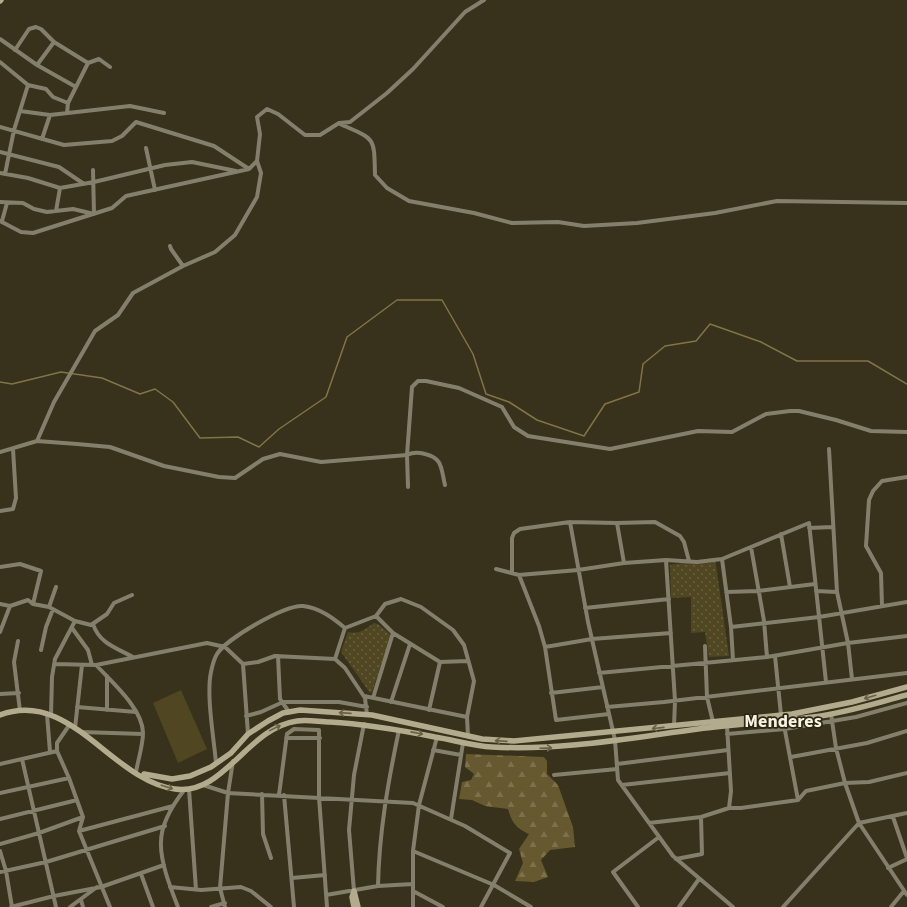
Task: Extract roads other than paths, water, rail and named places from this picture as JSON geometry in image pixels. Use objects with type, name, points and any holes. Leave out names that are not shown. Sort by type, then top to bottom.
[{"type":"main road","points":[[0,715],[9,711],[49,714],[70,724],[134,771],[153,782],[174,789],[187,789],[203,785],[222,772],[259,737],[277,726],[298,720],[364,724],[485,747],[519,749],[555,747],[615,740],[782,718],[852,702],[907,687]]},
{"type":"main road","points":[[134,771],[151,777],[172,779],[190,776],[216,763],[231,753],[248,734],[283,713],[300,710],[366,715],[482,739],[514,741],[712,722],[831,714],[907,695]]},
{"type":"main road","points":[[354,891],[352,897],[354,907]]},
{"type":"main road","points":[[354,891],[358,907]]},
{"type":"street","points":[[37,441],[54,402],[95,331],[118,315],[133,293],[183,266],[215,252],[235,235],[257,197],[261,173],[257,161],[260,134],[257,117],[268,110],[278,114],[305,135],[320,135],[339,123],[350,122],[387,93],[414,69],[465,12],[484,0]]},
{"type":"street","points":[[15,50],[29,29],[36,27],[41,29],[54,42],[88,63]]},
{"type":"street","points":[[0,38],[37,65],[76,87]]},
{"type":"street","points":[[37,65],[54,42]]},
{"type":"street","points":[[67,113],[68,103],[88,63],[99,59],[110,67]]},
{"type":"street","points":[[0,62],[28,85],[46,89],[53,97],[68,103]]},
{"type":"street","points":[[28,85],[2,173],[28,178],[60,188],[94,182],[151,168],[192,162],[239,171]]},
{"type":"street","points":[[20,111],[50,115],[130,106],[164,113]]},
{"type":"street","points":[[42,139],[50,115]]},
{"type":"street","points":[[0,127],[64,145],[104,143],[122,136],[136,122],[214,146],[250,169]]},
{"type":"street","points":[[339,123],[368,136],[374,145],[375,175],[387,188],[409,201],[474,213],[512,224],[558,222],[584,226],[638,223],[714,213],[777,201],[907,203]]},
{"type":"street","points":[[146,148],[155,190]]},
{"type":"street","points":[[0,152],[59,167],[84,184]]},
{"type":"street","points":[[7,203],[1,221],[22,232],[33,233],[112,208],[126,196],[250,169],[257,161]]},
{"type":"street","points":[[93,170],[94,214]]},
{"type":"street","points":[[56,211],[60,188]]},
{"type":"street","points":[[0,202],[22,203],[34,210],[47,212],[73,209],[94,214]]},
{"type":"street","points":[[170,246],[183,266]]},
{"type":"street","points":[[408,486],[407,454],[412,387],[418,381],[426,380],[459,388],[502,407],[514,427],[528,436],[610,449],[698,431],[732,432],[766,414],[790,411],[799,411],[836,420],[871,431],[907,432]]},
{"type":"street","points":[[0,452],[37,441],[110,448],[164,466],[219,477],[235,478],[263,459],[280,454],[321,462],[407,454],[414,452],[435,456],[438,459],[445,485]]},
{"type":"street","points":[[0,511],[13,509],[16,498],[13,449]]},
{"type":"street","points":[[829,449],[832,527],[837,592],[848,643],[852,679]]},
{"type":"street","points":[[882,606],[881,573],[866,546],[870,500],[873,491],[882,481],[907,477]]},
{"type":"street","points":[[570,522],[585,608],[615,740],[618,780],[676,859],[733,907]]},
{"type":"street","points":[[512,573],[512,538],[514,533],[520,529],[570,522],[655,522],[666,526],[680,536],[684,542],[689,561]]},
{"type":"street","points":[[617,523],[624,563]]},
{"type":"street","points":[[496,569],[518,575],[578,570],[624,563],[666,560],[697,562],[722,559],[809,523],[826,682]]},
{"type":"street","points":[[809,528],[832,527]]},
{"type":"street","points":[[780,534],[790,587]]},
{"type":"street","points":[[751,547],[764,623],[767,657]]},
{"type":"street","points":[[722,559],[731,627],[733,660]]},
{"type":"street","points":[[666,560],[675,701],[674,726]]},
{"type":"street","points":[[0,567],[20,564],[41,571],[33,604]]},
{"type":"street","points":[[518,575],[539,626],[545,647],[556,720],[609,714]]},
{"type":"street","points":[[726,592],[758,591],[815,584]]},
{"type":"street","points":[[49,607],[56,587]]},
{"type":"street","points":[[816,590],[837,592]]},
{"type":"street","points":[[0,604],[10,606],[28,600],[33,604],[49,607],[86,625],[93,624],[107,614],[114,603],[132,596]]},
{"type":"street","points":[[585,608],[669,598]]},
{"type":"street","points":[[345,628],[376,616],[385,604],[396,599],[401,599],[421,607],[453,630],[464,645],[474,681],[467,717],[468,736]]},
{"type":"street","points":[[731,627],[819,617],[841,612],[907,602]]},
{"type":"street","points":[[0,632],[10,606]]},
{"type":"street","points":[[216,763],[210,709],[210,673],[217,654],[243,632],[267,616],[302,606],[325,613],[345,628]]},
{"type":"street","points":[[41,650],[46,627],[53,609]]},
{"type":"street","points":[[376,616],[393,633],[440,662],[468,661]]},
{"type":"street","points":[[50,752],[49,714],[54,664],[55,659],[76,621]]},
{"type":"street","points":[[93,624],[96,634],[109,645],[133,657]]},
{"type":"street","points":[[72,628],[88,650],[94,665],[107,676],[136,712],[142,725],[143,734],[134,771]]},
{"type":"street","points":[[335,659],[345,628]]},
{"type":"street","points":[[373,698],[393,633]]},
{"type":"street","points":[[545,647],[592,639],[671,633]]},
{"type":"street","points":[[600,673],[767,657],[822,649],[848,643],[907,636]]},
{"type":"street","points":[[18,641],[14,662],[20,711]]},
{"type":"street","points":[[54,664],[94,665],[207,643],[225,647],[243,664],[248,734]]},
{"type":"street","points":[[391,702],[410,644]]},
{"type":"street","points":[[705,646],[707,697],[712,722]]},
{"type":"street","points":[[243,664],[258,662],[271,656],[335,659],[345,668],[364,696],[367,707],[366,715]]},
{"type":"street","points":[[278,656],[280,699],[289,712]]},
{"type":"street","points":[[775,656],[777,688],[798,800]]},
{"type":"street","points":[[429,710],[440,662]]},
{"type":"street","points":[[82,665],[77,707],[78,730],[143,734]]},
{"type":"street","points":[[607,707],[675,701],[907,672]]},
{"type":"street","points":[[107,676],[107,710]]},
{"type":"street","points":[[551,693],[603,687]]},
{"type":"street","points":[[0,694],[19,693]]},
{"type":"street","points":[[364,696],[467,717]]},
{"type":"street","points":[[246,716],[261,712],[283,702],[339,702],[367,707]]},
{"type":"street","points":[[727,734],[785,729],[856,718],[907,703]]},
{"type":"street","points":[[77,707],[136,712]]},
{"type":"street","points":[[831,714],[836,748],[845,783],[858,823],[905,893],[891,907]]},
{"type":"street","points":[[70,724],[57,743],[57,751],[69,778],[83,817],[79,831],[99,886],[110,907]]},
{"type":"street","points":[[354,891],[349,830],[354,775],[364,724]]},
{"type":"street","points":[[726,726],[731,791],[730,808]]},
{"type":"street","points":[[278,795],[287,734],[294,729],[319,730],[319,797],[327,907]]},
{"type":"street","points":[[378,886],[379,851],[386,801],[399,730]]},
{"type":"street","points":[[791,757],[867,743],[907,731]]},
{"type":"street","points":[[414,907],[413,851],[419,805],[437,737]]},
{"type":"street","points":[[286,738],[320,738]]},
{"type":"street","points":[[451,819],[463,742]]},
{"type":"street","points":[[433,750],[461,756]]},
{"type":"street","points":[[554,775],[728,750]]},
{"type":"street","points":[[0,764],[57,751]]},
{"type":"street","points":[[22,759],[56,907]]},
{"type":"street","points":[[211,907],[225,905],[220,888],[228,793],[233,761]]},
{"type":"street","points":[[622,785],[730,773]]},
{"type":"street","points":[[649,823],[700,817],[730,808],[741,808],[798,800],[806,791],[845,783],[869,782],[907,773]]},
{"type":"street","points":[[0,793],[69,778]]},
{"type":"street","points":[[203,785],[228,793],[413,803],[451,819],[510,853],[481,907]]},
{"type":"street","points":[[178,907],[164,865],[160,842],[173,806],[187,789]]},
{"type":"street","points":[[187,789],[196,890]]},
{"type":"street","points":[[262,794],[263,834],[271,858]]},
{"type":"street","points":[[284,795],[294,907]]},
{"type":"street","points":[[0,819],[77,800]]},
{"type":"street","points":[[79,831],[173,806]]},
{"type":"street","points":[[783,907],[858,823],[907,813]]},
{"type":"street","points":[[0,844],[39,833],[83,817]]},
{"type":"street","points":[[676,859],[702,854],[700,817]]},
{"type":"street","points":[[888,868],[907,858],[893,817]]},
{"type":"street","points":[[0,872],[46,862],[165,826]]},
{"type":"street","points":[[638,907],[613,872],[659,837]]},
{"type":"street","points":[[0,851],[6,871],[11,907],[99,886],[164,865]]},
{"type":"street","points":[[413,851],[494,884],[531,907]]},
{"type":"street","points":[[140,874],[153,907]]},
{"type":"street","points":[[292,878],[324,875]]},
{"type":"street","points":[[679,907],[698,879]]},
{"type":"street","points":[[326,895],[378,886],[414,884]]},
{"type":"street","points":[[70,907],[99,886]]},
{"type":"street","points":[[170,886],[196,890],[242,887],[251,891],[271,907]]},
{"type":"street","points":[[414,891],[443,907]]},
{"type":"street","points":[[81,900],[83,907]]},
{"type":"waterway","points":[[0,382],[12,384],[61,372],[102,378],[140,394],[155,389],[173,402],[200,438],[238,437],[259,447],[279,429],[326,397],[347,337],[397,300],[442,300],[473,354],[486,394],[509,402],[537,420],[584,436],[605,404],[639,392],[643,364],[665,346],[696,341],[710,324],[761,342],[797,361],[868,361],[907,384]]},
{"type":"district","name":"Menderes","points":[[783,721]]}]
